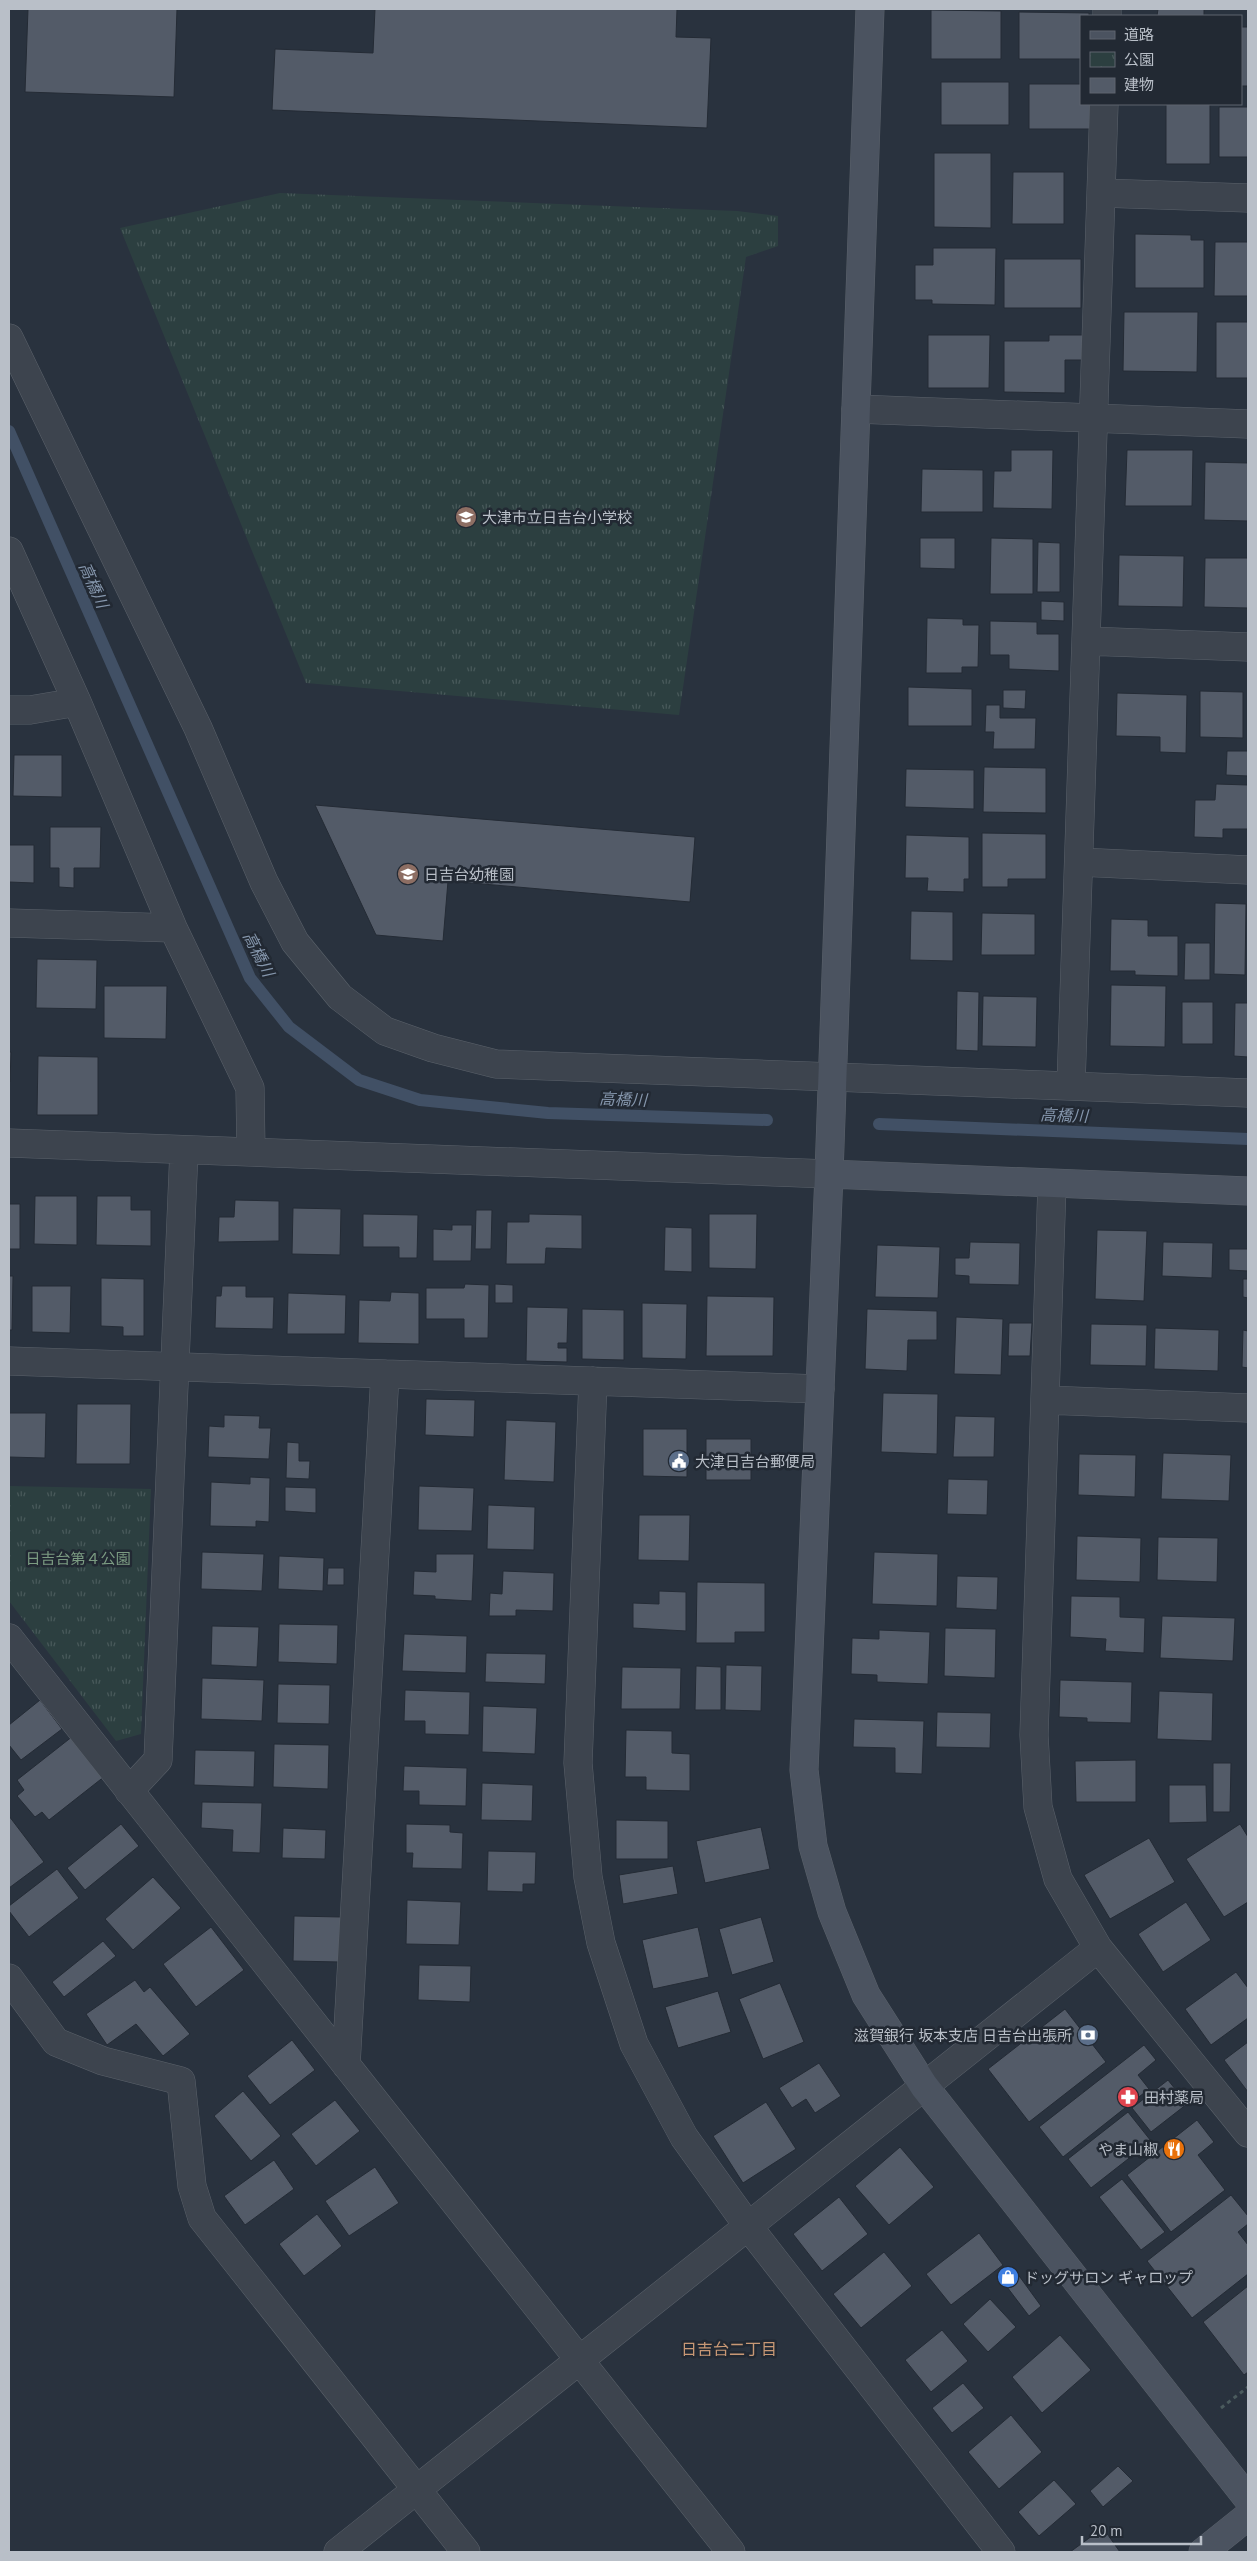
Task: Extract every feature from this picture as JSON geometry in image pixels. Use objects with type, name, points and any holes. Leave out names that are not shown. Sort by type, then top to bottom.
[{"type":"street","points":[[870,9],[829,1174],[804,1770],[813,1846],[832,1912],[866,1995],[924,2086],[1248,2500]]},
{"type":"street","points":[[1071,1086],[1104,105]]},
{"type":"street","points":[[1101,193],[1248,198]]},
{"type":"street","points":[[9,338],[198,728],[264,882],[295,942],[340,997],[385,1031],[433,1048],[496,1064],[1248,1093]]},
{"type":"street","points":[[856,409],[1248,424]]},
{"type":"street","points":[[9,551],[77,702],[173,928],[250,1088],[251,1152]]},
{"type":"street","points":[[1086,641],[1248,647]]},
{"type":"street","points":[[9,710],[30,710],[77,702]]},
{"type":"street","points":[[1079,862],[1248,870]]},
{"type":"street","points":[[9,922],[173,928]]},
{"type":"street","points":[[9,1143],[1248,1191]]},
{"type":"street","points":[[129,1791],[158,1760],[184,1150]]},
{"type":"street","points":[[1052,1184],[1034,1735],[1038,1806],[1058,1879],[1098,1948],[1248,2133]]},
{"type":"street","points":[[9,1361],[820,1389]]},
{"type":"street","points":[[346,2065],[385,1374]]},
{"type":"street","points":[[593,1381],[578,1763],[588,1877],[601,1943],[634,2044],[684,2137],[748,2226],[1001,2552]]},
{"type":"street","points":[[1046,1400],[1248,1408]]},
{"type":"street","points":[[9,1638],[731,2552]]},
{"type":"street","points":[[338,2552],[1098,1948]]},
{"type":"street","points":[[9,1978],[56,2042],[103,2061],[181,2081],[192,2186],[202,2218],[466,2552]]},
{"type":"street","points":[[1203,2552],[1248,2516]]},
{"type":"green space","points":[[280,193],[737,211],[778,216],[778,246],[746,257],[679,715],[306,683],[120,228]]},
{"type":"green space","name":"日吉台第４公園","points":[[9,1486],[151,1489],[141,1734],[116,1741],[9,1601]]},
{"type":"building","points":[[28,9],[177,9],[174,97],[25,92]]},
{"type":"building","points":[[375,9],[677,9],[676,37],[711,38],[707,128],[272,110],[275,49],[373,53]]},
{"type":"building","points":[[1158,9],[1204,9],[1204,15],[1157,15]]},
{"type":"building","points":[[931,10],[1001,11],[1001,59],[931,59]]},
{"type":"building","points":[[1019,12],[1089,13],[1089,15],[1080,15],[1080,59],[1019,59]]},
{"type":"building","points":[[1242,27],[1248,27],[1248,86],[1242,86]]},
{"type":"building","points":[[941,82],[1009,82],[1009,125],[941,125]]},
{"type":"building","points":[[1029,84],[1080,84],[1080,105],[1098,105],[1098,129],[1029,129]]},
{"type":"building","points":[[1166,105],[1210,105],[1210,164],[1166,164]]},
{"type":"building","points":[[1219,107],[1248,107],[1248,157],[1219,157]]},
{"type":"building","points":[[934,153],[991,153],[991,228],[934,227]]},
{"type":"building","points":[[1013,172],[1064,172],[1064,224],[1012,224]]},
{"type":"building","points":[[1135,234],[1191,235],[1191,240],[1204,240],[1204,288],[1135,288]]},
{"type":"building","points":[[1215,242],[1248,242],[1248,296],[1214,296]]},
{"type":"building","points":[[933,248],[996,248],[995,305],[932,304],[932,300],[915,300],[915,265],[933,265]]},
{"type":"building","points":[[1004,259],[1081,259],[1081,308],[1004,308]]},
{"type":"building","points":[[1124,312],[1198,312],[1197,372],[1123,371]]},
{"type":"building","points":[[1216,322],[1248,322],[1248,378],[1216,378]]},
{"type":"building","points":[[928,335],[990,335],[989,388],[928,388]]},
{"type":"building","points":[[1049,335],[1088,335],[1088,360],[1065,360],[1065,393],[1004,392],[1004,341],[1049,341]]},
{"type":"building","points":[[1011,450],[1053,450],[1052,509],[993,508],[994,471],[1011,471]]},
{"type":"building","points":[[1127,450],[1193,450],[1192,506],[1125,506]]},
{"type":"building","points":[[1205,462],[1248,463],[1248,521],[1204,520]]},
{"type":"building","points":[[922,469],[983,470],[983,512],[921,512]]},
{"type":"building","points":[[920,538],[955,538],[955,569],[920,568]]},
{"type":"building","points":[[991,538],[1033,539],[1033,594],[990,594]]},
{"type":"building","points":[[1038,542],[1060,543],[1060,592],[1037,592]]},
{"type":"building","points":[[1119,555],[1184,556],[1183,607],[1118,606]]},
{"type":"building","points":[[1205,558],[1248,558],[1248,608],[1204,607]]},
{"type":"building","points":[[1041,601],[1064,602],[1064,621],[1041,620]]},
{"type":"building","points":[[927,618],[963,619],[963,625],[979,625],[978,667],[962,667],[962,673],[926,673]]},
{"type":"building","points":[[990,621],[1037,622],[1037,634],[1059,634],[1059,671],[1009,669],[1009,655],[990,655]]},
{"type":"building","points":[[908,687],[972,689],[972,726],[908,726]]},
{"type":"building","points":[[1003,690],[1026,690],[1025,709],[1003,708]]},
{"type":"building","points":[[1200,691],[1243,692],[1243,738],[1200,737]]},
{"type":"building","points":[[1117,693],[1187,695],[1186,753],[1160,752],[1160,737],[1116,736]]},
{"type":"building","points":[[986,705],[1000,705],[1000,718],[1036,718],[1035,749],[993,749],[994,732],[985,732]]},
{"type":"building","points":[[1227,751],[1248,751],[1248,776],[1226,775]]},
{"type":"building","points":[[14,755],[62,755],[62,797],[13,796]]},
{"type":"building","points":[[984,767],[1046,768],[1046,813],[983,812]]},
{"type":"building","points":[[906,769],[974,770],[974,809],[905,807]]},
{"type":"building","points":[[1216,784],[1248,785],[1248,829],[1223,829],[1223,838],[1194,837],[1195,800],[1215,800]]},
{"type":"building","points":[[315,805],[695,837],[690,902],[448,881],[443,941],[376,935]]},
{"type":"building","points":[[50,827],[101,827],[100,868],[74,868],[74,888],[59,887],[59,868],[50,868]]},
{"type":"building","points":[[982,833],[1046,834],[1046,879],[1008,879],[1008,887],[982,887]]},
{"type":"building","points":[[906,835],[969,837],[969,879],[964,879],[964,892],[927,891],[928,878],[905,878]]},
{"type":"building","points":[[9,845],[34,845],[34,883],[9,882]]},
{"type":"building","points":[[1215,903],[1246,904],[1245,975],[1214,974]]},
{"type":"building","points":[[911,911],[953,912],[953,961],[910,960]]},
{"type":"building","points":[[982,913],[1035,914],[1035,955],[981,955]]},
{"type":"building","points":[[1111,919],[1148,920],[1148,936],[1178,936],[1178,976],[1135,975],[1135,971],[1110,971]]},
{"type":"building","points":[[1185,943],[1210,943],[1210,980],[1184,980]]},
{"type":"building","points":[[37,959],[97,960],[96,1009],[36,1008]]},
{"type":"building","points":[[1111,985],[1166,986],[1165,1047],[1110,1046]]},
{"type":"building","points":[[104,986],[167,986],[166,1039],[104,1038]]},
{"type":"building","points":[[957,991],[979,992],[978,1051],[956,1050]]},
{"type":"building","points":[[983,996],[1037,997],[1036,1047],[982,1046]]},
{"type":"building","points":[[1182,1002],[1213,1002],[1213,1044],[1182,1044]]},
{"type":"building","points":[[1235,1003],[1248,1003],[1248,1057],[1234,1056]]},
{"type":"building","points":[[9,1052],[11,1052],[10,1082],[9,1082]]},
{"type":"building","points":[[38,1056],[98,1057],[98,1115],[37,1115]]},
{"type":"building","points":[[35,1196],[77,1196],[77,1245],[34,1244]]},
{"type":"building","points":[[97,1196],[131,1196],[131,1210],[151,1210],[151,1246],[96,1245]]},
{"type":"building","points":[[235,1200],[279,1201],[279,1241],[218,1242],[219,1217],[234,1217]]},
{"type":"building","points":[[9,1204],[20,1204],[20,1249],[9,1249]]},
{"type":"building","points":[[293,1208],[341,1209],[340,1255],[292,1254]]},
{"type":"building","points":[[476,1210],[492,1210],[491,1249],[475,1249]]},
{"type":"building","points":[[363,1214],[418,1215],[417,1258],[399,1258],[399,1247],[363,1247]]},
{"type":"building","points":[[529,1214],[582,1215],[582,1249],[546,1248],[545,1264],[506,1264],[507,1222],[529,1222]]},
{"type":"building","points":[[709,1214],[757,1214],[756,1269],[709,1268]]},
{"type":"building","points":[[452,1225],[472,1225],[471,1261],[433,1261],[433,1229],[452,1230]]},
{"type":"building","points":[[665,1227],[692,1228],[692,1272],[664,1271]]},
{"type":"building","points":[[1097,1230],[1147,1231],[1144,1301],[1095,1299]]},
{"type":"building","points":[[970,1242],[1020,1243],[1019,1285],[969,1284],[969,1276],[955,1275],[955,1258],[969,1258]]},
{"type":"building","points":[[1163,1242],[1213,1243],[1212,1278],[1162,1276]]},
{"type":"building","points":[[877,1245],[940,1247],[938,1298],[875,1297]]},
{"type":"building","points":[[1229,1249],[1248,1249],[1248,1271],[1229,1270]]},
{"type":"building","points":[[9,1276],[13,1276],[12,1330],[9,1330]]},
{"type":"building","points":[[101,1278],[144,1279],[144,1336],[123,1336],[123,1327],[101,1326]]},
{"type":"building","points":[[1243,1279],[1248,1279],[1248,1298],[1243,1297]]},
{"type":"building","points":[[465,1284],[489,1285],[488,1338],[464,1338],[464,1319],[426,1319],[426,1288],[464,1288]]},
{"type":"building","points":[[495,1284],[513,1285],[513,1303],[495,1303]]},
{"type":"building","points":[[32,1286],[71,1286],[70,1333],[32,1332]]},
{"type":"building","points":[[222,1286],[246,1286],[246,1297],[274,1297],[273,1329],[215,1328],[216,1296],[221,1296]]},
{"type":"building","points":[[391,1292],[419,1293],[419,1344],[358,1343],[359,1300],[390,1301]]},
{"type":"building","points":[[288,1293],[346,1295],[345,1334],[287,1334]]},
{"type":"building","points":[[707,1296],[774,1297],[773,1356],[706,1356]]},
{"type":"building","points":[[642,1303],[687,1304],[686,1359],[642,1358]]},
{"type":"building","points":[[527,1307],[568,1308],[567,1343],[558,1343],[558,1348],[567,1348],[567,1362],[526,1361]]},
{"type":"building","points":[[582,1309],[624,1310],[624,1360],[582,1359]]},
{"type":"building","points":[[867,1309],[937,1311],[937,1340],[908,1340],[907,1371],[865,1369]]},
{"type":"building","points":[[956,1317],[1003,1319],[1001,1375],[954,1374]]},
{"type":"building","points":[[1009,1323],[1032,1323],[1030,1356],[1008,1356]]},
{"type":"building","points":[[1091,1324],[1147,1325],[1146,1366],[1090,1365]]},
{"type":"building","points":[[1155,1328],[1219,1330],[1218,1371],[1154,1369]]},
{"type":"building","points":[[1243,1330],[1248,1331],[1248,1368],[1242,1367]]},
{"type":"building","points":[[883,1393],[938,1394],[937,1454],[881,1452]]},
{"type":"building","points":[[426,1399],[475,1400],[474,1437],[425,1435]]},
{"type":"building","points":[[77,1404],[131,1404],[130,1464],[76,1464]]},
{"type":"building","points":[[9,1413],[46,1413],[45,1458],[9,1457]]},
{"type":"building","points":[[224,1415],[260,1416],[259,1428],[271,1428],[269,1459],[208,1457],[209,1426],[224,1427]]},
{"type":"building","points":[[955,1416],[995,1417],[994,1457],[953,1457]]},
{"type":"building","points":[[506,1420],[556,1422],[554,1482],[504,1480]]},
{"type":"building","points":[[643,1429],[687,1429],[687,1477],[643,1476]]},
{"type":"building","points":[[706,1439],[751,1439],[751,1480],[706,1480]]},
{"type":"building","points":[[287,1442],[299,1443],[299,1461],[310,1461],[309,1479],[286,1478]]},
{"type":"building","points":[[1163,1453],[1231,1455],[1229,1501],[1161,1499]]},
{"type":"building","points":[[1079,1454],[1136,1455],[1135,1497],[1078,1495]]},
{"type":"building","points":[[250,1477],[270,1478],[269,1522],[256,1521],[256,1527],[210,1526],[211,1482],[250,1484]]},
{"type":"building","points":[[948,1479],[988,1480],[987,1515],[947,1514]]},
{"type":"building","points":[[419,1486],[474,1488],[472,1531],[418,1530]]},
{"type":"building","points":[[285,1487],[316,1488],[316,1513],[285,1511]]},
{"type":"building","points":[[488,1505],[535,1507],[534,1550],[487,1549]]},
{"type":"building","points":[[639,1515],[690,1515],[689,1561],[638,1560]]},
{"type":"building","points":[[1077,1536],[1141,1538],[1140,1582],[1076,1580]]},
{"type":"building","points":[[1158,1537],[1218,1538],[1217,1582],[1157,1580]]},
{"type":"building","points":[[202,1552],[264,1554],[262,1591],[201,1589]]},
{"type":"building","points":[[874,1552],[938,1554],[937,1606],[872,1604]]},
{"type":"building","points":[[436,1554],[474,1554],[472,1601],[435,1599],[435,1596],[413,1595],[414,1571],[436,1572]]},
{"type":"building","points":[[279,1556],[324,1558],[323,1591],[278,1589]]},
{"type":"building","points":[[328,1568],[344,1568],[344,1585],[327,1585]]},
{"type":"building","points":[[503,1571],[554,1573],[553,1611],[516,1610],[516,1616],[489,1616],[490,1593],[502,1594]]},
{"type":"building","points":[[957,1576],[998,1577],[997,1610],[956,1608]]},
{"type":"building","points":[[697,1582],[765,1583],[765,1632],[735,1632],[735,1643],[696,1643]]},
{"type":"building","points":[[659,1591],[686,1592],[686,1631],[633,1628],[633,1603],[659,1604]]},
{"type":"building","points":[[1071,1596],[1120,1597],[1120,1617],[1145,1618],[1144,1653],[1105,1651],[1106,1639],[1070,1637]]},
{"type":"building","points":[[1162,1616],[1235,1618],[1233,1661],[1160,1658]]},
{"type":"building","points":[[279,1624],[338,1625],[337,1664],[278,1662]]},
{"type":"building","points":[[212,1626],[259,1627],[257,1667],[211,1665]]},
{"type":"building","points":[[945,1628],[996,1629],[995,1678],[944,1676]]},
{"type":"building","points":[[879,1630],[930,1632],[928,1684],[877,1682],[877,1675],[851,1674],[852,1638],[879,1639]]},
{"type":"building","points":[[404,1634],[467,1636],[466,1673],[402,1671]]},
{"type":"building","points":[[486,1653],[546,1654],[545,1684],[485,1682]]},
{"type":"building","points":[[726,1665],[762,1666],[761,1711],[725,1710]]},
{"type":"building","points":[[696,1666],[721,1667],[721,1710],[695,1710]]},
{"type":"building","points":[[622,1667],[681,1668],[680,1709],[621,1709]]},
{"type":"building","points":[[202,1678],[264,1680],[262,1721],[201,1719]]},
{"type":"building","points":[[1060,1680],[1132,1682],[1131,1723],[1087,1722],[1087,1718],[1059,1717]]},
{"type":"building","points":[[278,1684],[330,1685],[329,1724],[277,1723]]},
{"type":"building","points":[[405,1690],[470,1692],[469,1735],[425,1734],[425,1721],[404,1721]]},
{"type":"building","points":[[1159,1691],[1213,1693],[1212,1741],[1157,1739]]},
{"type":"building","points":[[40,1700],[62,1729],[21,1760],[9,1745],[9,1725]]},
{"type":"building","points":[[483,1706],[537,1708],[535,1754],[482,1752]]},
{"type":"building","points":[[937,1712],[991,1713],[990,1748],[936,1747]]},
{"type":"building","points":[[854,1719],[924,1721],[922,1774],[895,1773],[895,1748],[853,1747]]},
{"type":"building","points":[[626,1730],[672,1731],[672,1753],[690,1754],[690,1791],[646,1790],[646,1777],[625,1777]]},
{"type":"building","points":[[73,1736],[105,1776],[49,1820],[42,1812],[35,1817],[17,1796],[24,1790],[17,1780]]},
{"type":"building","points":[[274,1744],[329,1745],[328,1789],[273,1787]]},
{"type":"building","points":[[195,1750],[255,1751],[254,1787],[194,1785]]},
{"type":"building","points":[[1136,1760],[1136,1802],[1076,1802],[1075,1761]]},
{"type":"building","points":[[1213,1763],[1231,1763],[1230,1812],[1213,1812]]},
{"type":"building","points":[[404,1766],[467,1768],[466,1806],[419,1805],[419,1791],[403,1791]]},
{"type":"building","points":[[482,1783],[533,1785],[532,1821],[481,1820]]},
{"type":"building","points":[[1169,1785],[1206,1785],[1207,1822],[1169,1823]]},
{"type":"building","points":[[202,1802],[262,1803],[260,1853],[232,1852],[233,1830],[201,1828]]},
{"type":"building","points":[[9,1816],[44,1862],[9,1888]]},
{"type":"building","points":[[616,1820],[668,1821],[668,1859],[616,1859]]},
{"type":"building","points":[[121,1824],[139,1846],[85,1890],[67,1868]]},
{"type":"building","points":[[406,1824],[450,1825],[450,1832],[463,1833],[462,1869],[412,1868],[413,1853],[406,1853]]},
{"type":"building","points":[[1240,1824],[1248,1837],[1248,1902],[1224,1917],[1186,1859]]},
{"type":"building","points":[[761,1827],[770,1869],[705,1883],[696,1841]]},
{"type":"building","points":[[283,1828],[326,1830],[325,1859],[282,1858]]},
{"type":"building","points":[[1149,1838],[1175,1882],[1110,1919],[1084,1875]]},
{"type":"building","points":[[488,1851],[536,1852],[535,1884],[523,1884],[523,1892],[487,1891]]},
{"type":"building","points":[[673,1866],[678,1894],[623,1904],[619,1875]]},
{"type":"building","points":[[57,1869],[79,1898],[29,1937],[9,1911],[9,1906]]},
{"type":"building","points":[[153,1877],[181,1908],[133,1950],[105,1919]]},
{"type":"building","points":[[407,1900],[461,1902],[459,1945],[406,1944]]},
{"type":"building","points":[[1186,1902],[1211,1940],[1163,1972],[1138,1934]]},
{"type":"building","points":[[294,1916],[341,1917],[340,1962],[293,1961]]},
{"type":"building","points":[[761,1917],[774,1962],[732,1975],[719,1929]]},
{"type":"building","points":[[211,1927],[244,1970],[196,2007],[163,1964]]},
{"type":"building","points":[[698,1927],[709,1977],[653,1989],[642,1940]]},
{"type":"building","points":[[103,1941],[116,1956],[64,1997],[52,1982]]},
{"type":"building","points":[[419,1965],[471,1966],[470,2002],[418,2000]]},
{"type":"building","points":[[1236,1972],[1248,1988],[1248,2018],[1211,2045],[1185,2009]]},
{"type":"building","points":[[135,1980],[144,1992],[150,1987],[190,2034],[163,2056],[136,2024],[107,2045],[86,2014]]},
{"type":"building","points":[[780,1983],[804,2042],[763,2059],[739,1999]]},
{"type":"building","points":[[718,1991],[731,2032],[678,2048],[665,2007]]},
{"type":"building","points":[[1065,2009],[1106,2062],[1029,2122],[988,2069]]},
{"type":"building","points":[[292,2040],[315,2070],[270,2105],[247,2076]]},
{"type":"building","points":[[1248,2042],[1248,2092],[1224,2060]]},
{"type":"building","points":[[1144,2045],[1156,2060],[1138,2075],[1149,2089],[1063,2157],[1039,2127]]},
{"type":"building","points":[[819,2063],[841,2096],[815,2113],[806,2099],[792,2108],[779,2088]]},
{"type":"building","points":[[1168,2080],[1187,2104],[1151,2132],[1132,2108]]},
{"type":"building","points":[[243,2091],[281,2136],[251,2161],[214,2116]]},
{"type":"building","points":[[335,2100],[360,2131],[316,2166],[291,2134]]},
{"type":"building","points":[[766,2102],[796,2149],[743,2183],[713,2136]]},
{"type":"building","points":[[1128,2112],[1151,2141],[1091,2188],[1068,2159]]},
{"type":"building","points":[[1197,2120],[1214,2142],[1198,2155],[1225,2190],[1171,2232],[1127,2175]]},
{"type":"building","points":[[900,2147],[934,2187],[889,2225],[855,2186]]},
{"type":"building","points":[[274,2160],[294,2189],[245,2225],[224,2196]]},
{"type":"building","points":[[375,2167],[399,2203],[349,2236],[325,2201]]},
{"type":"building","points":[[1122,2179],[1165,2232],[1141,2250],[1099,2197]]},
{"type":"building","points":[[1231,2195],[1248,2216],[1248,2224],[1238,2232],[1248,2245],[1248,2274],[1192,2318],[1147,2261]]},
{"type":"building","points":[[839,2197],[868,2234],[822,2271],[793,2234]]},
{"type":"building","points":[[317,2214],[342,2246],[304,2276],[279,2244]]},
{"type":"building","points":[[979,2233],[1003,2265],[951,2305],[926,2274]]},
{"type":"building","points":[[884,2252],[912,2286],[861,2328],[833,2294]]},
{"type":"building","points":[[1017,2273],[1041,2306],[1029,2316],[1004,2283]]},
{"type":"building","points":[[1248,2286],[1248,2372],[1244,2375],[1203,2322]]},
{"type":"building","points":[[990,2299],[1016,2327],[988,2352],[963,2324]]},
{"type":"building","points":[[942,2330],[968,2361],[931,2392],[905,2360]]},
{"type":"building","points":[[1060,2335],[1091,2370],[1042,2413],[1012,2377]]},
{"type":"building","points":[[963,2383],[984,2408],[952,2433],[932,2408]]},
{"type":"building","points":[[1011,2415],[1042,2452],[999,2489],[968,2452]]},
{"type":"building","points":[[1118,2466],[1133,2481],[1103,2507],[1090,2491]]},
{"type":"building","points":[[1054,2480],[1076,2504],[1039,2536],[1018,2512]]},
{"type":"building","points":[[1103,2528],[1120,2552],[1070,2552]]},
{"type":"waterway","name":"高橋川","points":[[9,431],[250,978],[289,1027],[359,1080],[420,1100],[548,1113],[767,1120]]},
{"type":"waterway","name":"高橋川","points":[[879,1124],[1248,1139]]},
{"type":"place","name":"大津市立日吉台小学校","points":[[466,517]]},
{"type":"place","name":"日吉台幼稚園","points":[[408,874]]},
{"type":"place","name":"大津日吉台郵便局","points":[[679,1461]]},
{"type":"place","name":"滋賀銀行 坂本支店 日吉台出張所","points":[[1088,2035]]},
{"type":"place","name":"田村薬局","points":[[1128,2097]]},
{"type":"place","name":"やま山椒","points":[[1174,2149]]},
{"type":"place","name":"ドッグサロン ギャロップ","points":[[1008,2277]]},
{"type":"district","name":"日吉台二丁目","points":[[729,2349]]}]
